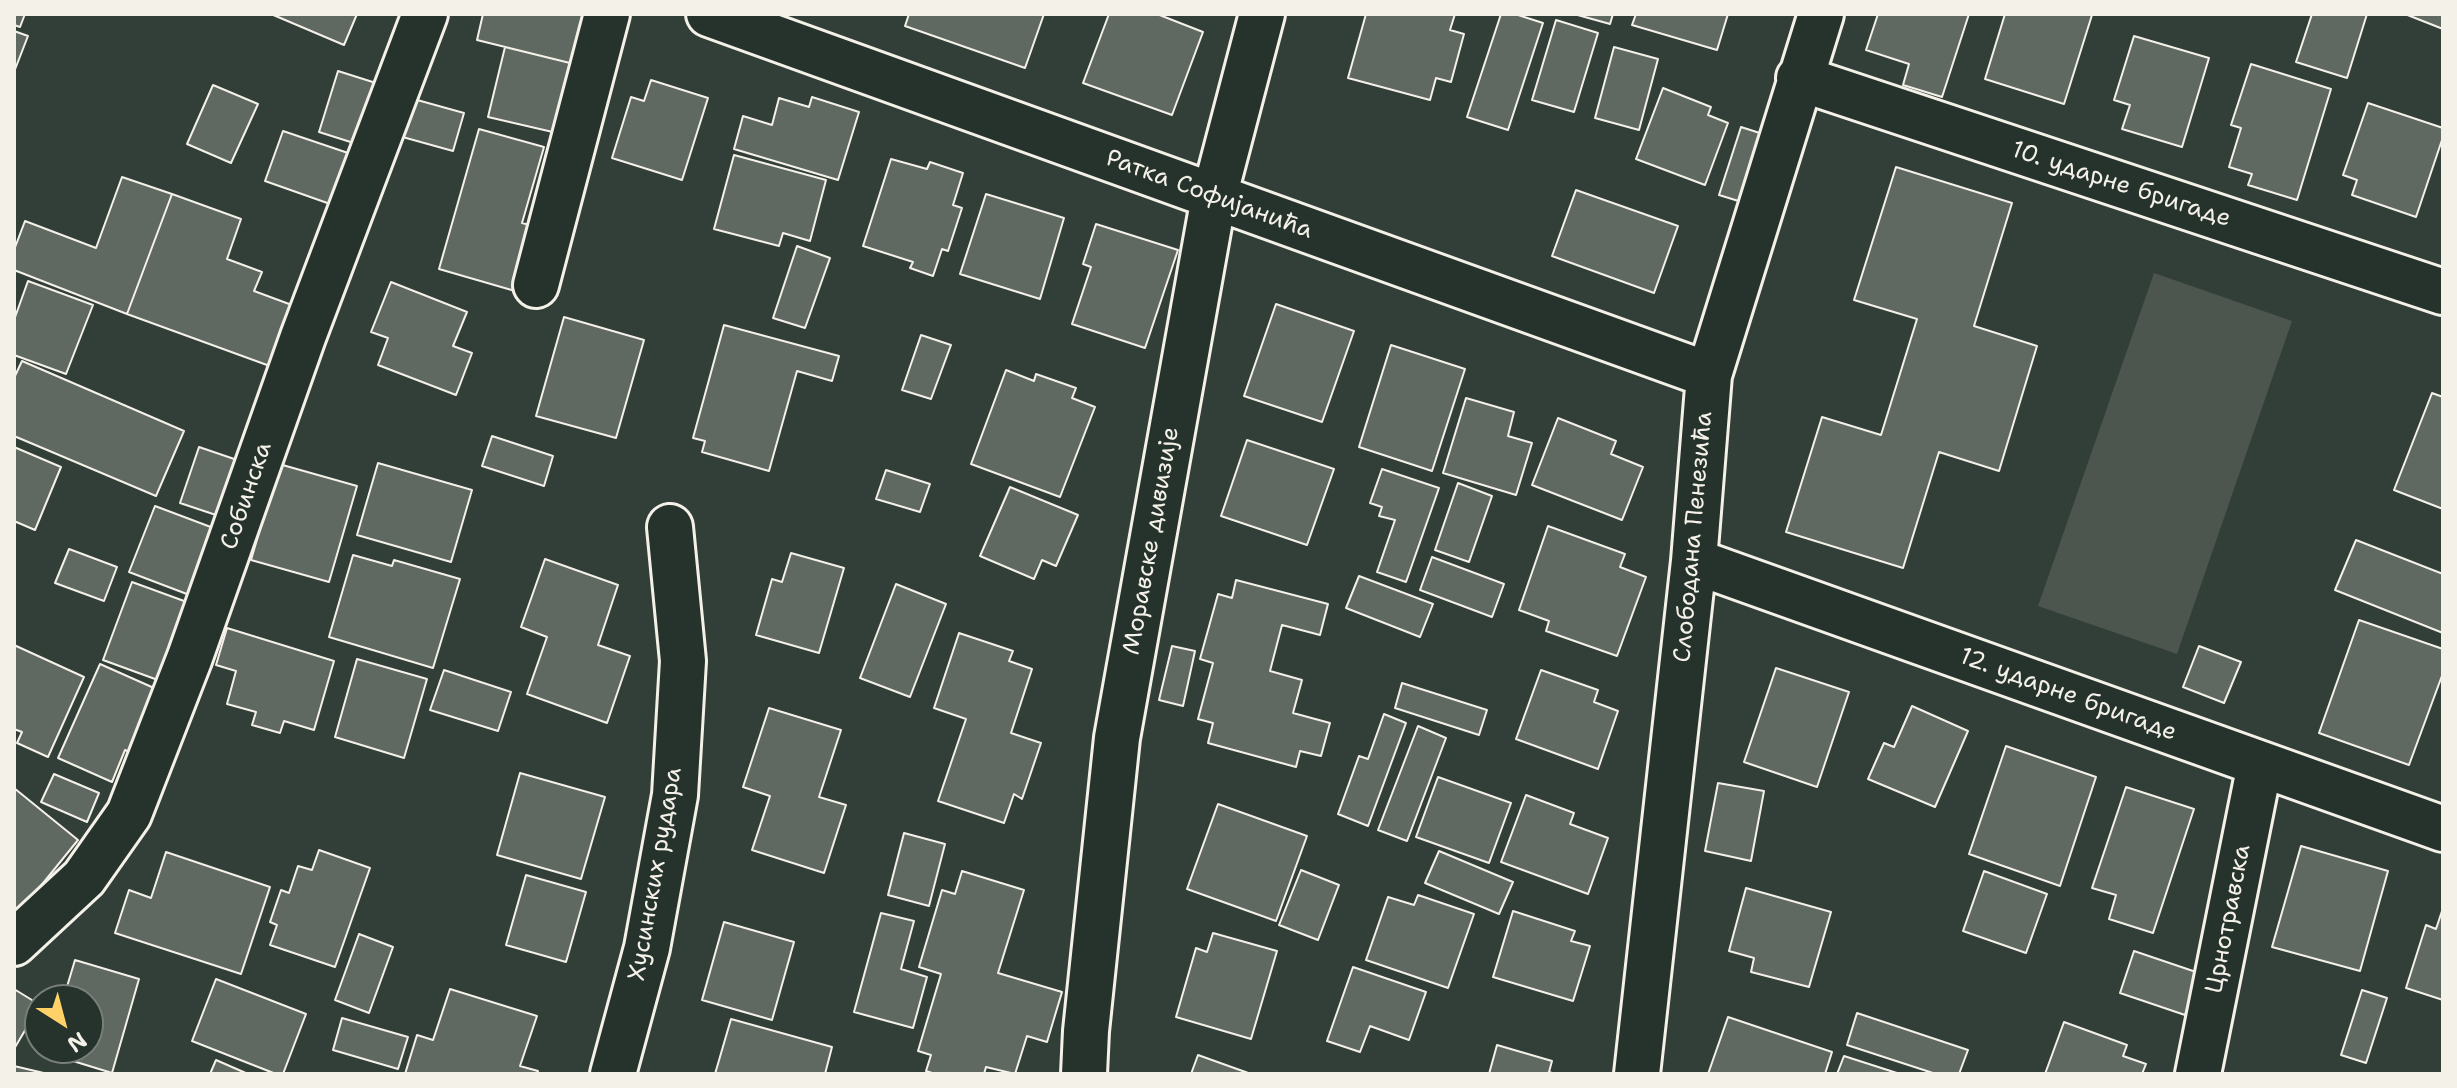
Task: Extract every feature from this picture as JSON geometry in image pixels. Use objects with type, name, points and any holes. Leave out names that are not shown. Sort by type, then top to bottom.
[{"type":"street","name":"Собинска","points":[[14,943],[84,878],[129,814],[190,657],[303,337],[425,14]]},
{"type":"street","points":[[536,285],[607,14]]},
{"type":"street","name":"Ратка Софијанића","points":[[709,14],[1709,375]]},
{"type":"street","name":"Моравске дивизије","points":[[1084,1074],[1117,738],[1214,197],[1262,14]]},
{"type":"street","name":"Слободана Пенезића","points":[[1637,1074],[1694,561],[1709,375],[1821,14]]},
{"type":"street","name":"10. ударне бригаде","points":[[1799,78],[2443,292]]},
{"type":"street","name":"Хусинских рудара","points":[[613,1074],[647,948],[675,795],[683,661],[670,527]]},
{"type":"street","name":"12. ударне бригаде","points":[[1694,561],[2443,829]]},
{"type":"street","name":"Црнотравска","points":[[2198,1074],[2260,764]]},
{"type":"shaded area","points":[[2154,273],[2292,321],[2177,654],[2038,606]]},
{"type":"building","points":[[14,14],[25,14],[20,27],[14,25]]},
{"type":"building","points":[[271,14],[357,14],[344,45]]},
{"type":"building","points":[[483,14],[586,14],[574,64],[477,40]]},
{"type":"building","points":[[909,14],[1044,14],[1025,68],[905,26]]},
{"type":"building","points":[[1109,14],[1157,14],[1203,32],[1172,115],[1083,83]]},
{"type":"building","points":[[1366,14],[1455,14],[1450,30],[1464,34],[1451,82],[1436,78],[1430,100],[1348,78]]},
{"type":"building","points":[[1501,14],[1515,14],[1543,23],[1508,130],[1467,117]]},
{"type":"building","points":[[1574,14],[1613,14],[1610,24]]},
{"type":"building","points":[[1636,14],[1728,14],[1717,50],[1632,25]]},
{"type":"building","points":[[1878,14],[1969,14],[1942,97],[1903,85],[1909,64],[1866,50]]},
{"type":"building","points":[[2005,14],[2092,15],[2064,104],[1985,79]]},
{"type":"building","points":[[2312,14],[2367,14],[2347,78],[2296,62]]},
{"type":"building","points":[[2405,14],[2443,14],[2443,29]]},
{"type":"building","points":[[1556,20],[1598,33],[1574,112],[1532,100]]},
{"type":"building","points":[[14,31],[28,36],[14,72]]},
{"type":"building","points":[[2134,36],[2209,58],[2182,147],[2122,129],[2130,105],[2114,100]]},
{"type":"building","points":[[505,47],[574,64],[557,133],[488,117]]},
{"type":"building","points":[[1614,47],[1658,59],[1639,130],[1595,118]]},
{"type":"building","points":[[2251,64],[2331,89],[2297,200],[2248,185],[2252,174],[2229,167],[2241,128],[2231,125]]},
{"type":"building","points":[[338,71],[379,84],[360,145],[319,132]]},
{"type":"building","points":[[651,80],[708,98],[682,180],[612,158],[631,97],[644,101]]},
{"type":"building","points":[[213,85],[258,104],[231,163],[187,144]]},
{"type":"building","points":[[1663,88],[1711,107],[1708,115],[1728,123],[1705,185],[1636,159]]},
{"type":"building","points":[[812,97],[859,112],[838,180],[734,149],[743,116],[772,125],[779,98],[809,107]]},
{"type":"building","points":[[410,98],[464,113],[453,151],[399,136]]},
{"type":"building","points":[[2368,103],[2443,128],[2443,137],[2416,217],[2352,195],[2357,180],[2343,175]]},
{"type":"building","points":[[1741,127],[1766,135],[1745,203],[1719,195]]},
{"type":"building","points":[[479,129],[544,147],[522,223],[534,226],[515,291],[439,269]]},
{"type":"building","points":[[283,131],[351,154],[333,205],[265,181]]},
{"type":"building","points":[[734,155],[826,180],[810,241],[783,233],[779,246],[714,229]]},
{"type":"building","points":[[891,159],[927,169],[930,162],[963,173],[953,205],[962,208],[948,251],[942,249],[933,276],[910,268],[913,262],[863,246]]},
{"type":"building","points":[[1896,167],[2012,203],[1974,326],[2037,346],[1999,471],[1939,452],[1903,568],[1786,532],[1822,417],[1881,435],[1917,319],[1854,300]]},
{"type":"building","points":[[122,177],[172,194],[127,314],[14,270],[14,250],[25,221],[96,248]]},
{"type":"building","points":[[1576,190],[1678,226],[1654,293],[1552,256]]},
{"type":"building","points":[[172,194],[241,219],[227,259],[262,272],[254,291],[300,308],[278,369],[127,314]]},
{"type":"building","points":[[986,194],[1064,218],[1040,299],[960,274]]},
{"type":"building","points":[[1096,224],[1178,250],[1145,348],[1072,324],[1091,267],[1083,264]]},
{"type":"building","points":[[797,246],[830,258],[805,328],[773,318]]},
{"type":"building","points":[[28,281],[93,305],[66,374],[14,355],[14,320]]},
{"type":"building","points":[[391,282],[467,312],[453,346],[472,353],[456,395],[378,365],[388,338],[371,332]]},
{"type":"building","points":[[1276,304],[1354,331],[1322,422],[1244,396]]},
{"type":"building","points":[[564,317],[644,340],[616,438],[536,416]]},
{"type":"building","points":[[724,325],[839,356],[832,381],[797,371],[769,471],[702,452],[705,441],[693,438]]},
{"type":"building","points":[[921,335],[951,345],[931,399],[902,390]]},
{"type":"building","points":[[1391,345],[1465,369],[1432,471],[1359,447]]},
{"type":"building","points":[[22,361],[184,431],[156,496],[14,436],[14,378]]},
{"type":"building","points":[[1006,370],[1034,381],[1036,374],[1076,388],[1072,398],[1095,407],[1060,497],[971,464]]},
{"type":"building","points":[[2432,393],[2443,397],[2443,509],[2394,490]]},
{"type":"building","points":[[1466,398],[1514,412],[1508,436],[1532,443],[1516,495],[1443,473]]},
{"type":"building","points":[[1558,418],[1616,441],[1611,454],[1643,467],[1622,520],[1532,485]]},
{"type":"building","points":[[492,436],[553,456],[544,486],[482,466]]},
{"type":"building","points":[[1247,440],[1334,469],[1307,545],[1221,516]]},
{"type":"building","points":[[14,447],[61,467],[35,530],[14,521]]},
{"type":"building","points":[[199,447],[243,462],[225,518],[180,503]]},
{"type":"building","points":[[378,463],[472,490],[451,562],[357,535]]},
{"type":"building","points":[[279,464],[357,486],[329,582],[251,560]]},
{"type":"building","points":[[1382,469],[1439,488],[1406,582],[1377,572],[1395,520],[1379,516],[1382,507],[1370,503]]},
{"type":"building","points":[[886,470],[930,484],[920,512],[876,499]]},
{"type":"building","points":[[1458,483],[1492,496],[1469,562],[1435,550]]},
{"type":"building","points":[[1010,487],[1078,515],[1056,566],[1042,560],[1034,579],[980,556]]},
{"type":"building","points":[[155,506],[224,532],[200,599],[129,572]]},
{"type":"building","points":[[1548,526],[1625,554],[1620,567],[1646,577],[1617,656],[1546,631],[1549,621],[1519,610]]},
{"type":"building","points":[[2356,540],[2443,574],[2443,633],[2335,590]]},
{"type":"building","points":[[69,549],[117,567],[104,601],[55,583]]},
{"type":"building","points":[[791,553],[844,568],[819,653],[756,635],[772,579],[782,582]]},
{"type":"building","points":[[353,555],[392,566],[394,560],[460,579],[433,668],[329,637]]},
{"type":"building","points":[[1432,557],[1504,584],[1492,617],[1420,590]]},
{"type":"building","points":[[545,559],[618,585],[598,645],[630,656],[607,723],[527,694],[547,637],[521,627]]},
{"type":"building","points":[[1359,576],[1433,604],[1420,637],[1346,608]]},
{"type":"building","points":[[1236,580],[1328,604],[1320,635],[1282,625],[1270,671],[1302,680],[1293,713],[1330,723],[1321,756],[1300,751],[1296,767],[1208,743],[1213,723],[1198,719],[1213,663],[1200,659],[1218,594],[1232,598]]},
{"type":"building","points":[[132,582],[195,605],[166,683],[103,660]]},
{"type":"building","points":[[896,584],[946,604],[910,697],[860,678]]},
{"type":"building","points":[[2359,620],[2443,649],[2443,673],[2409,765],[2319,733]]},
{"type":"building","points":[[227,628],[334,661],[314,730],[284,721],[280,733],[252,725],[256,712],[227,704],[236,671],[216,665]]},
{"type":"building","points":[[959,633],[1013,651],[1009,661],[1032,669],[1011,733],[1041,743],[1022,799],[1014,794],[1004,823],[938,801],[966,719],[934,708]]},
{"type":"building","points":[[14,645],[84,677],[48,757],[17,743],[22,732],[14,729]]},
{"type":"building","points":[[1172,646],[1195,651],[1183,706],[1159,700]]},
{"type":"building","points":[[2199,646],[2241,662],[2224,703],[2183,687]]},
{"type":"building","points":[[357,659],[427,679],[404,758],[335,737]]},
{"type":"building","points":[[100,664],[163,692],[135,754],[125,750],[112,782],[58,758]]},
{"type":"building","points":[[1776,668],[1849,692],[1817,787],[1744,762]]},
{"type":"building","points":[[444,670],[511,692],[498,731],[430,710]]},
{"type":"building","points":[[1541,670],[1598,690],[1594,702],[1618,711],[1598,769],[1516,739]]},
{"type":"building","points":[[1402,683],[1487,710],[1479,735],[1395,708]]},
{"type":"building","points":[[1912,706],[1968,731],[1935,807],[1868,779],[1884,743],[1894,747]]},
{"type":"building","points":[[769,708],[841,730],[819,797],[846,805],[824,873],[752,850],[770,796],[743,787]]},
{"type":"building","points":[[1384,714],[1406,723],[1368,826],[1338,814],[1359,756],[1368,759]]},
{"type":"building","points":[[1418,726],[1446,738],[1407,841],[1378,830]]},
{"type":"building","points":[[2006,746],[2096,777],[2060,886],[1969,854]]},
{"type":"building","points":[[520,773],[605,797],[581,879],[497,855]]},
{"type":"building","points":[[54,774],[99,793],[87,822],[41,802]]},
{"type":"building","points":[[1438,777],[1511,803],[1489,863],[1416,837]]},
{"type":"building","points":[[1718,783],[1764,791],[1751,861],[1705,851]]},
{"type":"building","points":[[2126,787],[2194,809],[2153,933],[2109,919],[2116,895],[2092,888]]},
{"type":"building","points":[[14,788],[78,840],[14,919]]},
{"type":"building","points":[[1526,795],[1574,813],[1570,824],[1608,838],[1588,894],[1501,862]]},
{"type":"building","points":[[1218,804],[1307,836],[1276,921],[1187,889]]},
{"type":"building","points":[[904,833],[945,844],[929,906],[888,895]]},
{"type":"building","points":[[2301,846],[2388,871],[2360,971],[2272,947]]},
{"type":"building","points":[[319,850],[370,868],[335,967],[270,945],[277,925],[270,922],[281,890],[289,893],[298,866],[312,870]]},
{"type":"building","points":[[1439,851],[1513,882],[1499,914],[1425,883]]},
{"type":"building","points":[[166,852],[270,887],[241,974],[115,933],[129,890],[151,898]]},
{"type":"building","points":[[1301,870],[1339,885],[1318,940],[1279,925]]},
{"type":"building","points":[[962,871],[1024,890],[998,973],[1062,992],[1047,1042],[1027,1036],[1015,1074],[986,1067],[984,1074],[935,1074],[926,1071],[931,1055],[918,1051],[941,974],[919,967],[942,890],[955,894]]},
{"type":"building","points":[[1984,871],[2047,894],[2026,953],[1963,931]]},
{"type":"building","points":[[526,875],[586,892],[566,962],[506,945]]},
{"type":"building","points":[[1746,888],[1831,912],[1809,987],[1751,972],[1754,958],[1729,951]]},
{"type":"building","points":[[1418,895],[1474,914],[1448,988],[1366,960],[1388,897],[1414,905]]},
{"type":"building","points":[[2443,908],[2443,1000],[2406,988],[2426,925],[2436,929]]},
{"type":"building","points":[[1513,911],[1575,931],[1571,941],[1590,946],[1573,1001],[1493,977]]},
{"type":"building","points":[[881,913],[914,921],[901,969],[927,977],[913,1028],[854,1012]]},
{"type":"building","points":[[724,922],[794,942],[772,1020],[702,1000]]},
{"type":"building","points":[[1213,933],[1277,951],[1251,1039],[1176,1017],[1196,948],[1207,952]]},
{"type":"building","points":[[359,934],[393,947],[369,1013],[335,1000]]},
{"type":"building","points":[[2134,951],[2199,973],[2185,1015],[2120,993]]},
{"type":"building","points":[[75,960],[139,979],[112,1073],[83,1064],[104,1064],[104,984],[68,984]]},
{"type":"building","points":[[1353,967],[1426,992],[1409,1040],[1370,1026],[1360,1052],[1327,1041]]},
{"type":"building","points":[[216,979],[306,1014],[283,1074],[192,1041]]},
{"type":"building","points":[[14,989],[24,995],[24,1032],[14,1049]]},
{"type":"building","points":[[450,989],[537,1016],[520,1066],[538,1071],[537,1074],[405,1074],[417,1035],[433,1040]]},
{"type":"building","points":[[2362,990],[2387,998],[2366,1063],[2341,1055]]},
{"type":"building","points":[[1857,1013],[1968,1050],[1959,1074],[1936,1074],[1847,1045]]},
{"type":"building","points":[[1728,1017],[1832,1052],[1825,1074],[1708,1074]]},
{"type":"building","points":[[342,1018],[408,1037],[398,1069],[333,1050]]},
{"type":"building","points":[[731,1019],[832,1047],[825,1074],[715,1074]]},
{"type":"building","points":[[2064,1022],[2127,1045],[2123,1056],[2146,1064],[2142,1074],[2045,1074]]},
{"type":"building","points":[[1497,1045],[1552,1061],[1549,1072],[1555,1074],[1489,1074]]},
{"type":"building","points":[[1198,1055],[1251,1074],[1191,1074]]},
{"type":"building","points":[[1844,1056],[1900,1074],[1837,1074]]},
{"type":"building","points":[[216,1060],[248,1074],[210,1074]]},
{"type":"building","points":[[14,1066],[48,1074],[14,1074]]}]
